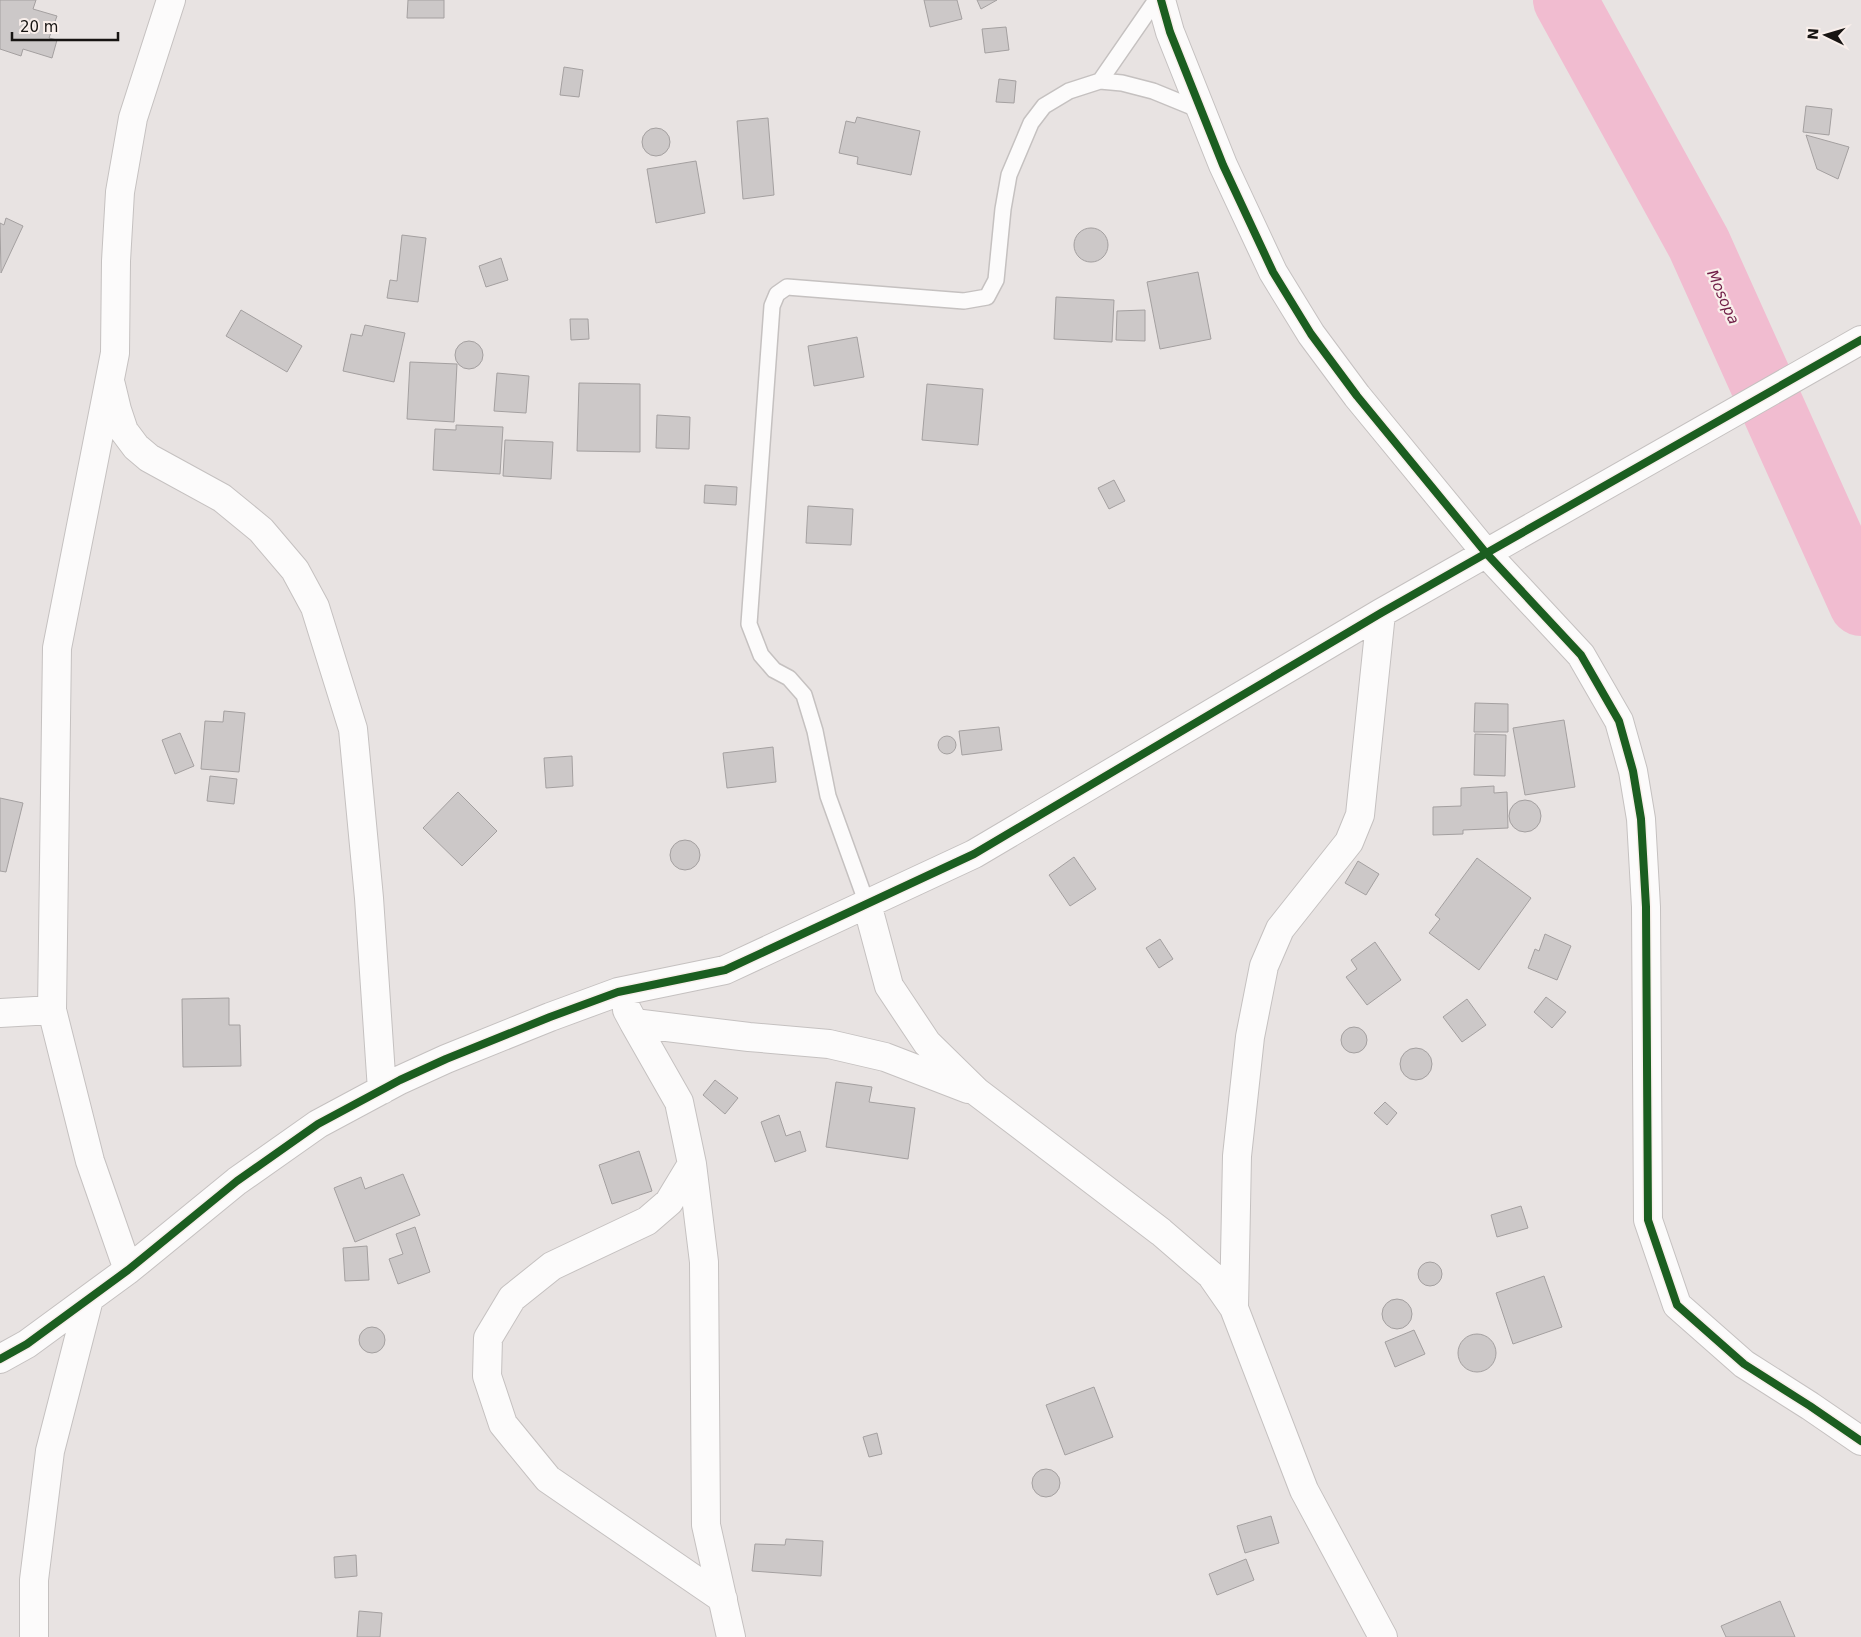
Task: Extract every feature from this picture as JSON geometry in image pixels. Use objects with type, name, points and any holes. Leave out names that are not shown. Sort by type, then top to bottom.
[{"type":"street","points":[[128,1270],[90,1161],[52,1010],[57,648],[115,353],[116,261],[120,192],[133,118],[171,0]]},
{"type":"street","points":[[1161,0],[1170,32],[1223,165],[1273,272],[1312,334],[1357,396],[1486,553],[1581,654],[1619,721],[1633,771],[1641,819],[1646,907],[1648,1220],[1678,1305],[1744,1364],[1861,1440]]},
{"type":"street","points":[[0,1359],[27,1344],[89,1299],[128,1270],[237,1181],[318,1124],[446,1059],[618,992],[725,970],[974,854],[1381,613],[1861,340]]},
{"type":"street","points":[[109,379],[124,431],[136,447],[150,458],[222,498],[261,530],[295,570],[315,607],[353,729],[369,898],[382,1090]]},
{"type":"street","points":[[1234,1308],[1237,1156],[1250,1037],[1264,966],[1280,929],[1349,842],[1360,815],[1381,613]]},
{"type":"street","points":[[867,904],[889,986],[927,1043],[976,1092],[1161,1232],[1211,1275],[1234,1308],[1304,1490],[1383,1637]]},
{"type":"street","points":[[618,992],[679,1102],[692,1164],[704,1262],[706,1525],[731,1637]]},
{"type":"street","points":[[0,1013],[52,1010]]},
{"type":"street","points":[[634,1022],[749,1037],[829,1044],[885,1057],[976,1092]]},
{"type":"street","points":[[692,1164],[669,1202],[646,1221],[552,1266],[512,1298],[488,1338],[487,1376],[503,1424],[548,1479],[723,1599]]},
{"type":"street","points":[[34,1637],[34,1580],[50,1451],[89,1299]]},
{"type":"lane","points":[[1100,81],[1156,0]]},
{"type":"lane","points":[[867,904],[828,796],[815,731],[804,695],[789,678],[774,670],[761,655],[749,624],[772,306],[777,294],[787,287],[964,301],[987,297],[996,280],[1003,209],[1009,175],[1031,123],[1044,106],[1069,91],[1100,81],[1122,82],[1153,91],[1202,112]]},
{"type":"building","points":[[0,0],[36,0],[33,9],[57,16],[49,38],[57,40],[52,58],[23,49],[21,56],[0,49]]},
{"type":"building","points":[[408,0],[444,0],[444,18],[407,18]]},
{"type":"building","points":[[924,0],[957,0],[962,19],[930,27]]},
{"type":"building","points":[[977,0],[997,0],[981,9]]},
{"type":"building","points":[[1006,27],[1009,50],[985,53],[982,29]]},
{"type":"building","points":[[564,67],[583,70],[579,97],[560,95]]},
{"type":"building","points":[[999,79],[1016,81],[1014,103],[996,102]]},
{"type":"building","points":[[1806,106],[1832,109],[1829,135],[1803,132]]},
{"type":"building","points":[[857,117],[920,131],[911,175],[857,164],[858,157],[839,153],[846,121],[855,123]]},
{"type":"building","points":[[768,118],[774,195],[743,199],[737,121]]},
{"type":"building","points":[[656,128],[666,132],[670,142],[666,152],[656,156],[646,152],[642,142],[646,132]]},
{"type":"building","points":[[1806,135],[1849,147],[1838,179],[1817,169]]},
{"type":"building","points":[[696,161],[705,213],[656,223],[647,169]]},
{"type":"building","points":[[6,218],[23,226],[1,273],[0,223],[4,225]]},
{"type":"building","points":[[1091,228],[1103,233],[1108,245],[1103,257],[1091,262],[1079,257],[1074,245],[1079,233]]},
{"type":"building","points":[[402,235],[426,238],[418,302],[387,298],[390,280],[397,281]]},
{"type":"building","points":[[501,258],[508,280],[486,287],[479,266]]},
{"type":"building","points":[[1198,272],[1211,339],[1160,349],[1147,282]]},
{"type":"building","points":[[1056,297],[1114,300],[1112,342],[1054,339]]},
{"type":"building","points":[[241,310],[302,346],[287,372],[226,336]]},
{"type":"building","points":[[1145,310],[1145,341],[1116,340],[1117,311]]},
{"type":"building","points":[[570,319],[588,319],[589,339],[571,340]]},
{"type":"building","points":[[365,325],[405,333],[394,382],[343,371],[351,334],[362,336]]},
{"type":"building","points":[[857,337],[864,377],[814,386],[808,346]]},
{"type":"building","points":[[469,341],[479,345],[483,355],[479,365],[469,369],[459,365],[455,355],[459,345]]},
{"type":"building","points":[[410,362],[457,364],[454,422],[407,419]]},
{"type":"building","points":[[497,373],[529,376],[526,413],[494,411]]},
{"type":"building","points":[[579,383],[640,384],[640,452],[577,451]]},
{"type":"building","points":[[927,384],[983,389],[978,445],[922,440]]},
{"type":"building","points":[[657,415],[690,417],[689,449],[656,448]]},
{"type":"building","points":[[456,425],[503,427],[500,474],[433,470],[435,429],[456,430]]},
{"type":"building","points":[[505,440],[553,442],[551,479],[503,476]]},
{"type":"building","points":[[1114,480],[1125,501],[1109,509],[1098,488]]},
{"type":"building","points":[[705,485],[737,487],[736,505],[704,503]]},
{"type":"building","points":[[808,506],[853,509],[851,545],[806,543]]},
{"type":"building","points":[[1475,703],[1508,704],[1508,732],[1474,732]]},
{"type":"building","points":[[224,711],[245,713],[239,772],[201,769],[205,721],[223,722]]},
{"type":"building","points":[[1564,720],[1575,787],[1525,795],[1513,728]]},
{"type":"building","points":[[999,727],[1002,750],[962,755],[959,731]]},
{"type":"building","points":[[180,733],[194,766],[175,774],[162,740]]},
{"type":"building","points":[[1475,734],[1506,735],[1505,776],[1474,775]]},
{"type":"building","points":[[943,736],[951,736],[956,741],[954,752],[943,754],[938,749],[938,741]]},
{"type":"building","points":[[773,747],[776,782],[727,788],[723,753]]},
{"type":"building","points":[[572,756],[573,786],[546,788],[544,758]]},
{"type":"building","points":[[210,776],[237,779],[234,804],[207,801]]},
{"type":"building","points":[[1494,786],[1494,793],[1507,792],[1508,828],[1463,830],[1463,834],[1433,835],[1433,807],[1461,806],[1461,788]]},
{"type":"building","points":[[458,792],[497,831],[462,866],[423,828]]},
{"type":"building","points":[[0,798],[23,803],[6,872],[0,871]]},
{"type":"building","points":[[1525,800],[1531,801],[1536,805],[1540,810],[1540,822],[1536,827],[1531,831],[1525,832],[1519,831],[1514,827],[1510,822],[1509,816],[1510,810],[1514,805],[1519,801]]},
{"type":"building","points":[[685,840],[691,841],[699,849],[699,861],[691,869],[685,870],[679,869],[671,861],[670,855],[671,849],[679,841]]},
{"type":"building","points":[[1074,857],[1096,889],[1070,906],[1049,875]]},
{"type":"building","points":[[1477,858],[1531,898],[1479,970],[1429,933],[1440,919],[1435,915]]},
{"type":"building","points":[[1358,861],[1379,874],[1366,895],[1345,883]]},
{"type":"building","points":[[1545,934],[1571,946],[1557,980],[1528,968],[1535,949],[1539,951]]},
{"type":"building","points":[[1160,939],[1173,959],[1159,968],[1146,948]]},
{"type":"building","points":[[1375,942],[1401,980],[1367,1005],[1346,977],[1357,969],[1351,960]]},
{"type":"building","points":[[1546,997],[1566,1012],[1552,1028],[1534,1012]]},
{"type":"building","points":[[229,998],[229,1025],[240,1025],[241,1066],[183,1067],[182,999]]},
{"type":"building","points":[[1467,999],[1486,1025],[1462,1042],[1443,1017]]},
{"type":"building","points":[[1354,1027],[1363,1031],[1367,1040],[1363,1049],[1354,1053],[1345,1049],[1341,1040],[1345,1031]]},
{"type":"building","points":[[1416,1048],[1428,1052],[1432,1064],[1428,1076],[1416,1080],[1404,1076],[1400,1064],[1404,1052]]},
{"type":"building","points":[[715,1080],[738,1098],[725,1114],[703,1095]]},
{"type":"building","points":[[836,1082],[872,1087],[869,1102],[915,1108],[908,1159],[826,1147]]},
{"type":"building","points":[[1385,1102],[1397,1113],[1387,1125],[1374,1113]]},
{"type":"building","points":[[779,1115],[786,1136],[800,1131],[806,1151],[775,1162],[761,1122]]},
{"type":"building","points":[[639,1151],[652,1191],[612,1204],[599,1165]]},
{"type":"building","points":[[403,1174],[420,1215],[355,1242],[334,1188],[361,1177],[365,1189]]},
{"type":"building","points":[[1521,1206],[1528,1228],[1497,1237],[1491,1215]]},
{"type":"building","points":[[415,1227],[430,1272],[398,1284],[389,1259],[403,1254],[396,1234]]},
{"type":"building","points":[[367,1246],[369,1280],[345,1281],[343,1248]]},
{"type":"building","points":[[1430,1262],[1439,1265],[1442,1274],[1439,1283],[1430,1286],[1421,1283],[1418,1274],[1421,1265]]},
{"type":"building","points":[[1544,1276],[1562,1327],[1513,1344],[1496,1293]]},
{"type":"building","points":[[1397,1299],[1408,1303],[1412,1314],[1408,1325],[1397,1329],[1386,1325],[1382,1314],[1386,1303]]},
{"type":"building","points":[[372,1327],[382,1330],[385,1340],[382,1350],[372,1353],[362,1350],[359,1340],[362,1330]]},
{"type":"building","points":[[1414,1330],[1425,1354],[1395,1367],[1385,1342]]},
{"type":"building","points":[[1477,1334],[1491,1339],[1496,1353],[1491,1367],[1477,1372],[1463,1367],[1458,1353],[1463,1339]]},
{"type":"building","points":[[1094,1387],[1113,1437],[1065,1455],[1046,1405]]},
{"type":"building","points":[[877,1433],[882,1454],[869,1457],[863,1437]]},
{"type":"building","points":[[1046,1469],[1056,1473],[1060,1483],[1056,1493],[1046,1497],[1036,1493],[1032,1483],[1036,1473]]},
{"type":"building","points":[[1271,1516],[1279,1543],[1245,1553],[1237,1526]]},
{"type":"building","points":[[786,1539],[823,1541],[821,1576],[752,1571],[755,1544],[785,1545]]},
{"type":"building","points":[[356,1555],[357,1576],[335,1578],[334,1557]]},
{"type":"building","points":[[1246,1559],[1254,1580],[1217,1595],[1209,1574]]},
{"type":"building","points":[[1780,1601],[1795,1637],[1726,1637],[1721,1626]]},
{"type":"building","points":[[359,1611],[382,1613],[380,1637],[357,1637]]},
{"type":"waterway","name":"Mosopa","points":[[1565,0],[1699,244],[1861,604]]},
{"type":"cycle path","points":[[1161,0],[1170,32],[1223,165],[1273,272],[1311,334],[1357,396],[1486,553],[1581,655],[1619,721],[1633,771],[1641,819],[1646,907],[1648,1220],[1677,1305],[1744,1364],[1861,1441]]},
{"type":"cycle path","points":[[0,1359],[27,1344],[128,1270],[237,1181],[318,1124],[400,1080],[446,1059],[550,1017],[618,992],[725,970],[974,854],[1381,613],[1861,340]]}]
